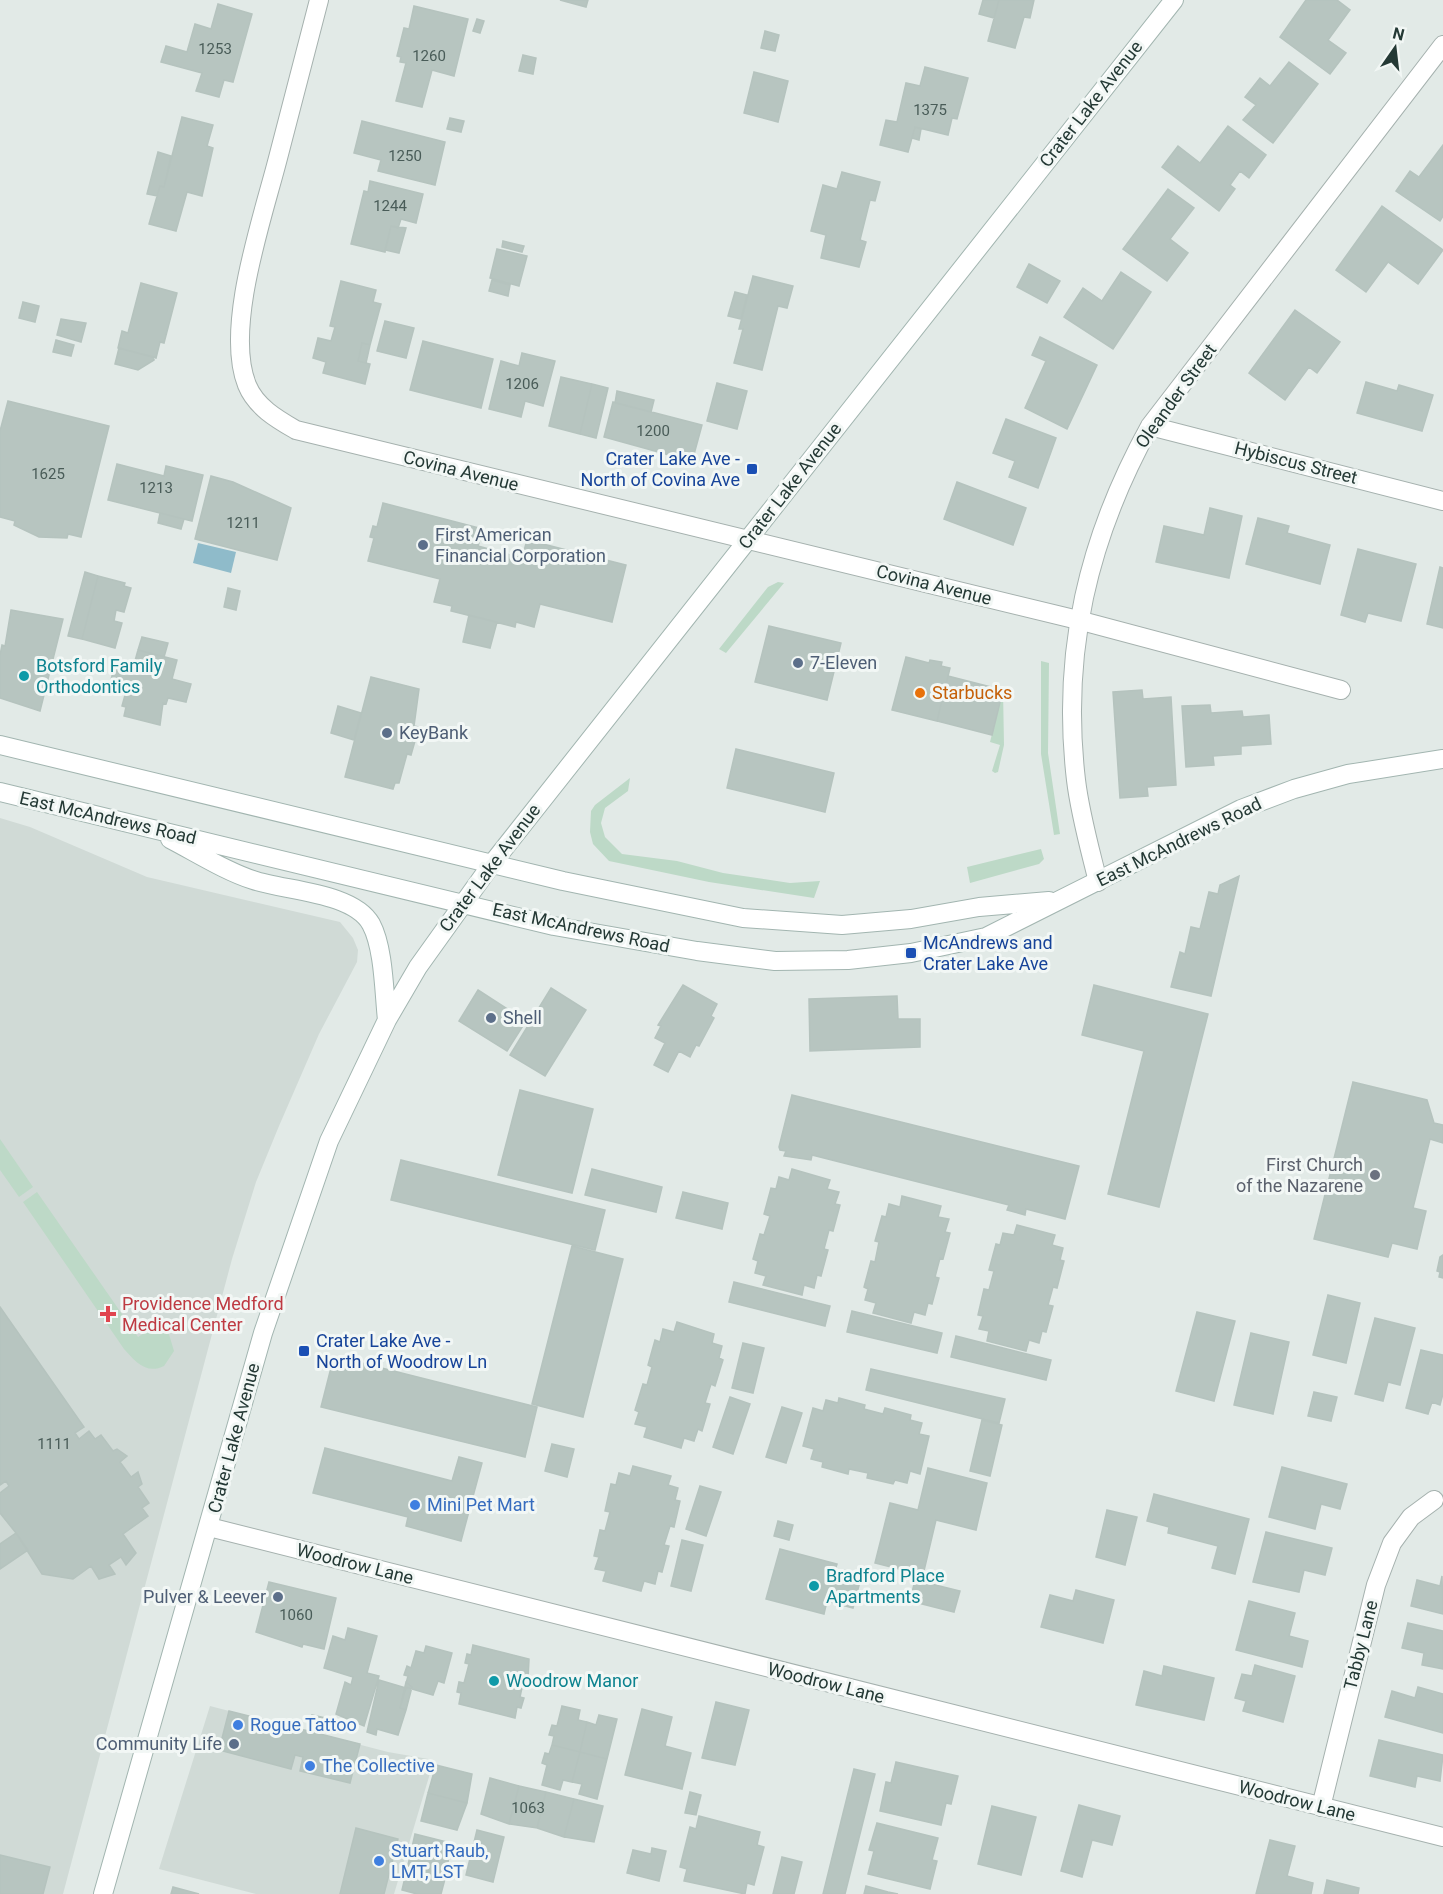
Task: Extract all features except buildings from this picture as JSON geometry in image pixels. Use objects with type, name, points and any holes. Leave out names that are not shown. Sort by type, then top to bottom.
[{"type":"main road","name":"Covina Avenue","points":[[319,0],[270,189],[241,315],[241,364],[248,386],[259,404],[296,430],[1078,620],[1341,690]]},
{"type":"main road","name":"Crater Lake Avenue","points":[[103,1894],[263,1333],[328,1141],[387,1020],[418,967],[491,864],[1174,0]]},
{"type":"main road","name":"Oleander Street","points":[[1098,882],[1076,781],[1072,685],[1078,620],[1090,569],[1125,471],[1150,426],[1443,45]]},
{"type":"main road","name":"Hybiscus Street","points":[[1150,426],[1443,501]]},
{"type":"main road","name":"East McAndrews Road","points":[[0,745],[491,864],[655,902],[743,918],[798,924],[842,925],[911,920],[980,907],[1056,900]]},
{"type":"main road","name":"East McAndrews Road","points":[[0,792],[554,926],[632,941],[775,962],[848,960],[912,953],[986,937],[1241,809],[1294,789],[1348,774],[1443,759]]},
{"type":"main road","points":[[142,825],[251,880],[342,901],[361,913],[371,924],[379,947],[387,1020]]},
{"type":"main road","name":"Tabby Lane","points":[[1320,1807],[1376,1585],[1392,1543],[1412,1517],[1434,1500]]},
{"type":"main road","name":"Woodrow Lane","points":[[209,1527],[1443,1837]]},
{"type":"shaded area","name":"Providence Medford Medical Center","points":[[0,818],[30,827],[147,877],[340,922],[353,938],[358,950],[357,962],[319,1034],[256,1182],[232,1259],[63,1894],[0,1894]]},
{"type":"shaded area","points":[[210,1706],[388,1752],[434,1760],[394,1894],[256,1894],[159,1869]]},
{"type":"green space","points":[[778,582],[784,583],[726,653],[719,649],[768,587]]},
{"type":"green space","points":[[1041,661],[1049,663],[1048,753],[1060,834],[1054,835],[1041,754]]},
{"type":"green space","points":[[1003,690],[1004,745],[998,772],[995,773],[992,771],[1000,745],[990,742]]},
{"type":"green space","points":[[630,778],[628,791],[605,808],[601,823],[605,837],[622,854],[677,861],[723,873],[790,883],[820,881],[814,898],[709,882],[609,861],[593,844],[590,832],[591,811],[595,805]]},
{"type":"green space","points":[[1041,849],[1044,859],[1039,864],[970,883],[967,867]]},
{"type":"green space","points":[[0,1139],[33,1187],[19,1197],[0,1170]]},
{"type":"green space","points":[[37,1192],[138,1337],[158,1324],[168,1331],[174,1351],[164,1366],[146,1368],[124,1349],[23,1202]]},
{"type":"water","points":[[198,543],[236,552],[231,573],[193,563]]},
{"type":"place","name":"Crater Lake Ave - North of Covina Ave","points":[[752,469]]},
{"type":"place","name":"First American Financial Corporation","points":[[423,545]]},
{"type":"place","name":"7-Eleven","points":[[798,663]]},
{"type":"place","name":"Botsford Family Orthodontics","points":[[24,676]]},
{"type":"place","name":"Starbucks","points":[[920,693]]},
{"type":"place","name":"KeyBank","points":[[387,733]]},
{"type":"place","name":"McAndrews and Crater Lake Ave","points":[[911,953]]},
{"type":"place","name":"Shell","points":[[491,1018]]},
{"type":"place","name":"First Church of the Nazarene","points":[[1375,1175]]},
{"type":"place","name":"Providence Medford Medical Center","points":[[108,1314]]},
{"type":"place","name":"Crater Lake Ave - North of Woodrow Ln","points":[[304,1351]]},
{"type":"place","name":"Mini Pet Mart","points":[[415,1505]]},
{"type":"place","name":"Bradford Place Apartments","points":[[814,1586]]},
{"type":"place","name":"Pulver & Leever","points":[[278,1597]]},
{"type":"place","name":"Woodrow Manor","points":[[494,1681]]},
{"type":"place","name":"Rogue Tattoo","points":[[238,1725]]},
{"type":"place","name":"Community Life","points":[[234,1744]]},
{"type":"place","name":"The Collective","points":[[310,1766]]},
{"type":"place","name":"Stuart Raub, LMT, LST","points":[[379,1861]]}]
